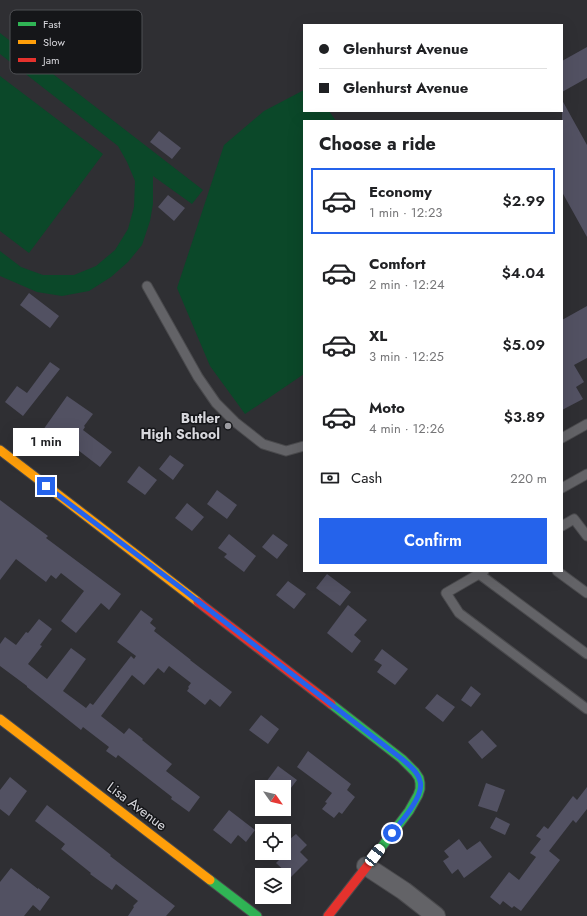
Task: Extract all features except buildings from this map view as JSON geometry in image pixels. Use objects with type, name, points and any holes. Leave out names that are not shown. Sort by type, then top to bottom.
[{"type":"street","points":[[0,450],[308,686],[413,769],[420,780],[421,787],[416,799],[409,811],[328,916]]},
{"type":"street","name":"Lisa Avenue","points":[[0,719],[257,916]]},
{"type":"street","points":[[366,866],[404,891],[436,916]]},
{"type":"lane","points":[[147,286],[198,377],[216,403],[235,422],[263,444],[286,451],[303,446]]},
{"type":"lane","points":[[563,437],[587,425]]},
{"type":"lane","points":[[563,487],[587,474]]},
{"type":"lane","points":[[563,525],[574,519],[587,536]]},
{"type":"lane","points":[[587,654],[482,572],[446,593],[458,613],[587,709]]},
{"type":"lane","points":[[558,572],[587,593]]},
{"type":"green space","points":[[0,33],[10,41],[10,62],[0,54]]},
{"type":"green space","points":[[26,74],[53,74],[203,190],[192,204],[153,176],[153,204],[150,221],[142,245],[128,262],[111,277],[89,291],[62,296],[37,292],[0,276],[0,251],[21,267],[43,275],[74,275],[96,266],[115,250],[128,229],[134,207],[135,181],[118,146]]},
{"type":"green space","points":[[0,76],[103,154],[29,253],[0,231]]},
{"type":"green space","points":[[303,91],[303,112],[330,112],[335,120],[303,120],[303,375],[245,414],[210,366],[177,288],[224,145],[264,111]]},
{"type":"traffic: fast","points":[[331,704],[402,759],[419,778],[420,789],[409,811],[368,865]]},
{"type":"traffic: fast","points":[[210,880],[257,916]]},
{"type":"traffic: slow","points":[[0,450],[198,602]]},
{"type":"traffic: slow","points":[[0,719],[210,880]]},
{"type":"traffic: jam","points":[[198,602],[331,704]]},
{"type":"traffic: jam","points":[[328,916],[368,865]]},
{"type":"place","name":"Butler High School","points":[[228,426]]},
{"type":"route","points":[[46,486],[177,585],[413,769],[420,780],[421,787],[409,811],[392,833]]}]
